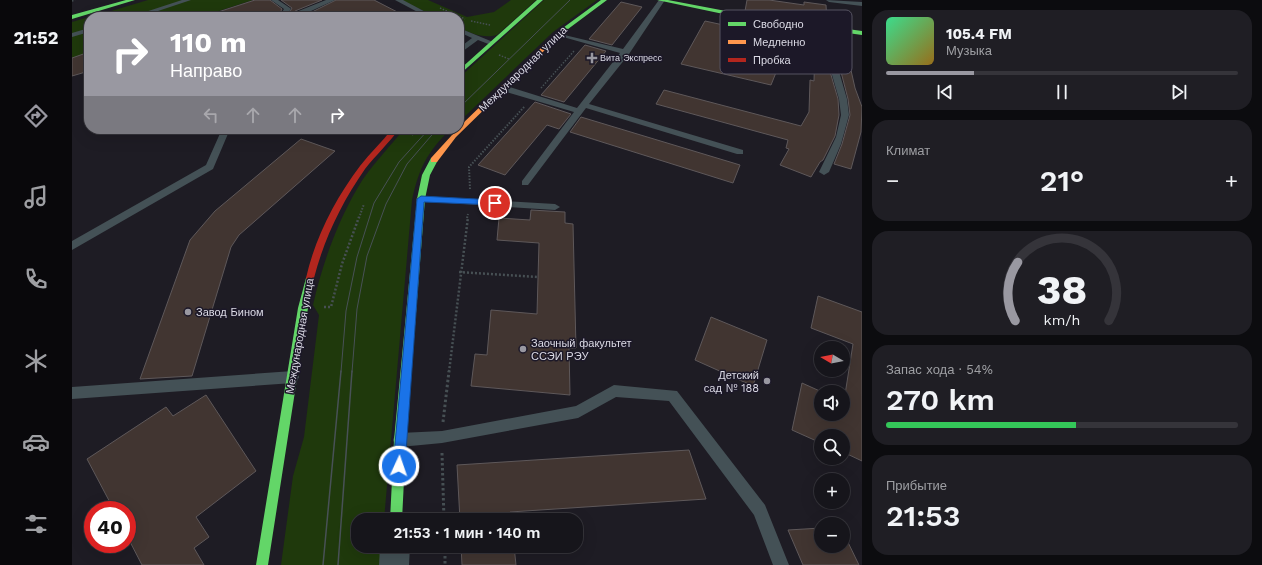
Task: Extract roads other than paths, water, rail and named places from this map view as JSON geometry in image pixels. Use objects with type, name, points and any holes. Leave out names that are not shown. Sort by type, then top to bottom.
[{"type":"street","points":[[90,12],[132,0]]},
{"type":"street","points":[[464,68],[540,0]]},
{"type":"street","name":"Международная улица","points":[[464,126],[558,34],[604,0]]},
{"type":"street","points":[[661,0],[720,12]]},
{"type":"street","points":[[72,17],[84,14]]},
{"type":"street","points":[[852,32],[862,33]]},
{"type":"street","name":"Международная улица","points":[[262,565],[303,308],[314,262],[333,218],[359,173],[390,134]]},
{"type":"street","name":"Международная улица","points":[[396,513],[400,440],[421,199],[426,175],[436,157],[456,134]]},
{"type":"street","points":[[394,565],[395,553]]},
{"type":"lane","points":[[149,12],[188,0]]},
{"type":"lane","points":[[274,0],[288,9],[286,12]]},
{"type":"lane","points":[[301,12],[332,0]]},
{"type":"lane","points":[[398,0],[422,12]]},
{"type":"lane","points":[[525,183],[580,108],[626,52],[661,0]]},
{"type":"lane","points":[[829,0],[860,2]]},
{"type":"lane","points":[[72,35],[84,31]]},
{"type":"lane","points":[[464,32],[491,44]]},
{"type":"lane","points":[[558,34],[626,52]]},
{"type":"lane","points":[[464,48],[476,38]]},
{"type":"lane","points":[[824,172],[838,144],[845,114],[836,74]]},
{"type":"lane","points":[[503,88],[740,152]]},
{"type":"lane","points":[[72,246],[210,167],[224,134]]},
{"type":"lane","points":[[421,199],[555,207]]},
{"type":"lane","points":[[72,393],[292,377]]},
{"type":"lane","points":[[400,440],[442,437],[578,412],[614,391],[672,395],[760,510],[781,565]]},
{"type":"tram line","points":[[464,103],[570,0]]},
{"type":"tram line","points":[[341,372],[346,311],[357,257],[374,203],[399,162],[424,134]]},
{"type":"tram line","points":[[352,372],[357,309],[367,256],[386,204],[407,164],[433,134]]},
{"type":"tram line","points":[[323,565],[341,371]]},
{"type":"tram line","points":[[338,565],[352,371]]},
{"type":"place","name":"Вита Экспресс","points":[[592,58]]},
{"type":"place","name":"Завод Бином","points":[[188,312]]},
{"type":"place","name":"Заочный факультет ССЭИ РЭУ","points":[[523,349]]},
{"type":"place","name":"Детский сад № 188","points":[[767,381]]}]
